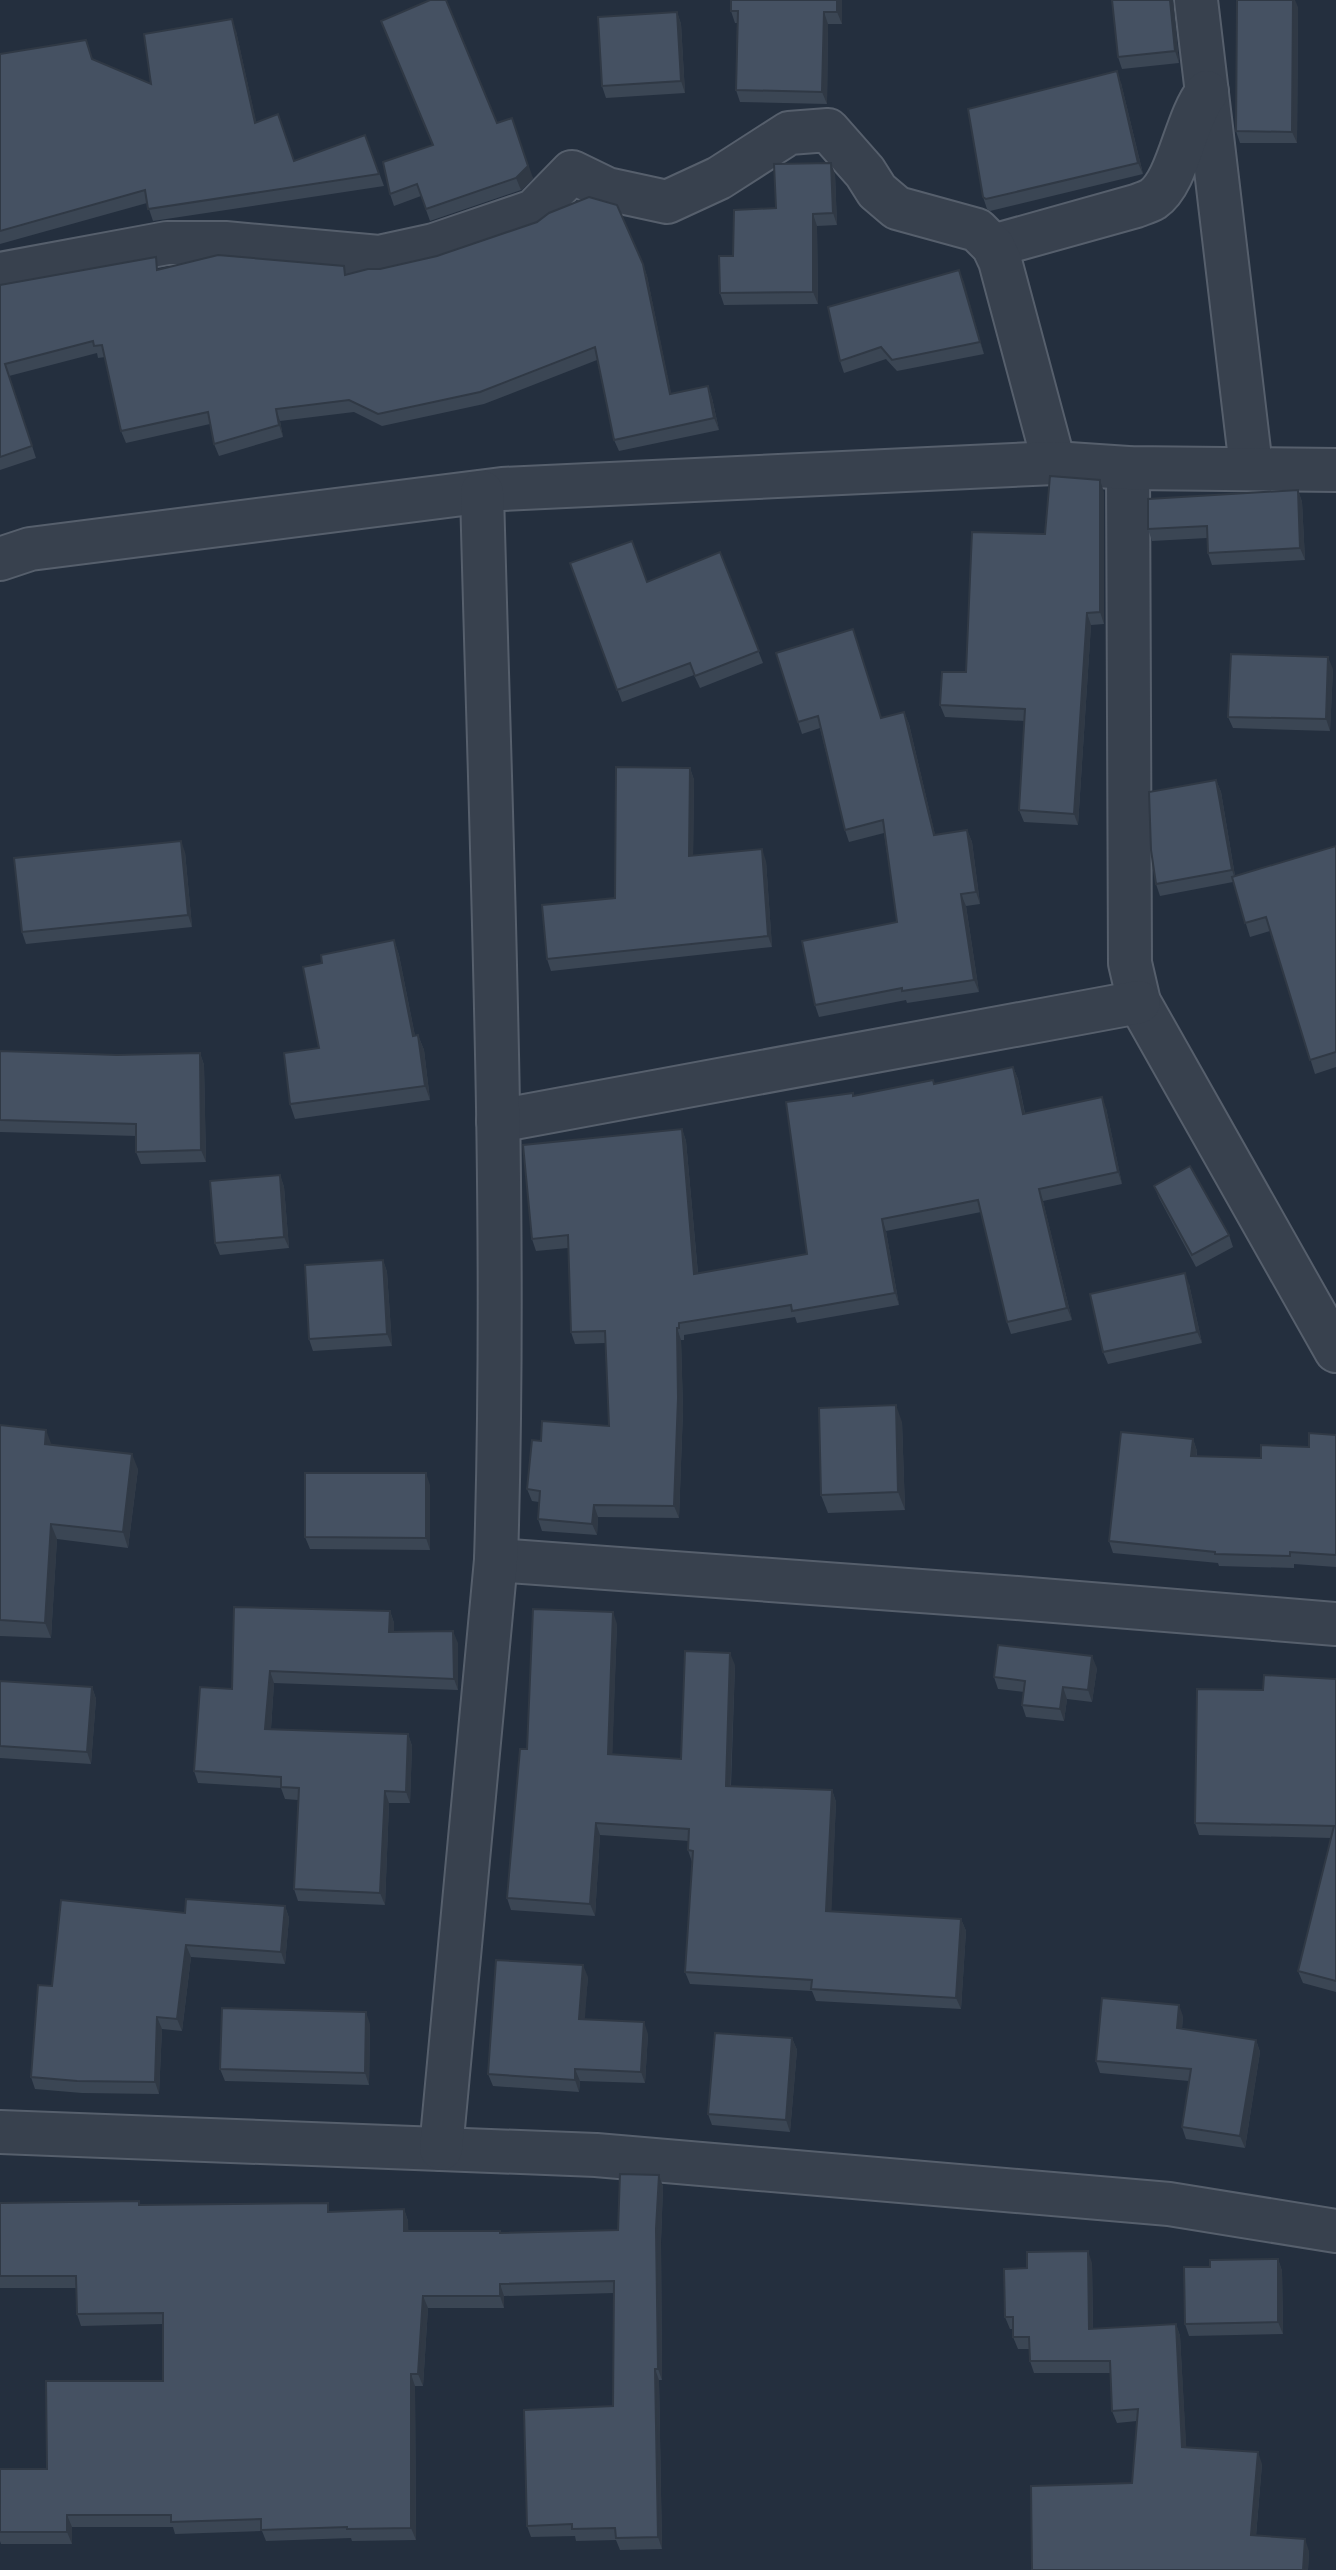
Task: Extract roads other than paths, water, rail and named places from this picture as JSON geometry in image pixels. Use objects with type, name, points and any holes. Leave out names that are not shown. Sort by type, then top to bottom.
[{"type":"street","points":[[1196,0],[1251,467]]},
{"type":"street","points":[[993,246],[1154,199],[1167,184],[1196,105],[1207,92]]},
{"type":"street","points":[[0,274],[167,243],[225,243],[379,257],[434,245],[534,211],[572,172],[607,189],[667,202],[719,178],[789,133],[828,130],[865,172],[877,191],[897,208],[977,230],[993,246],[1000,261],[1054,463]]},
{"type":"street","points":[[0,559],[30,549],[482,492],[1054,463],[1128,468],[1336,470]]},
{"type":"street","points":[[1128,468],[1130,963],[1139,1002],[1336,1351]]},
{"type":"street","points":[[441,2149],[496,1560],[498,1121],[482,492]]},
{"type":"street","points":[[498,1121],[1139,1002]]},
{"type":"street","points":[[496,1560],[1001,1596],[1336,1624]]},
{"type":"street","points":[[0,2132],[596,2155],[1169,2204],[1336,2231]]}]
